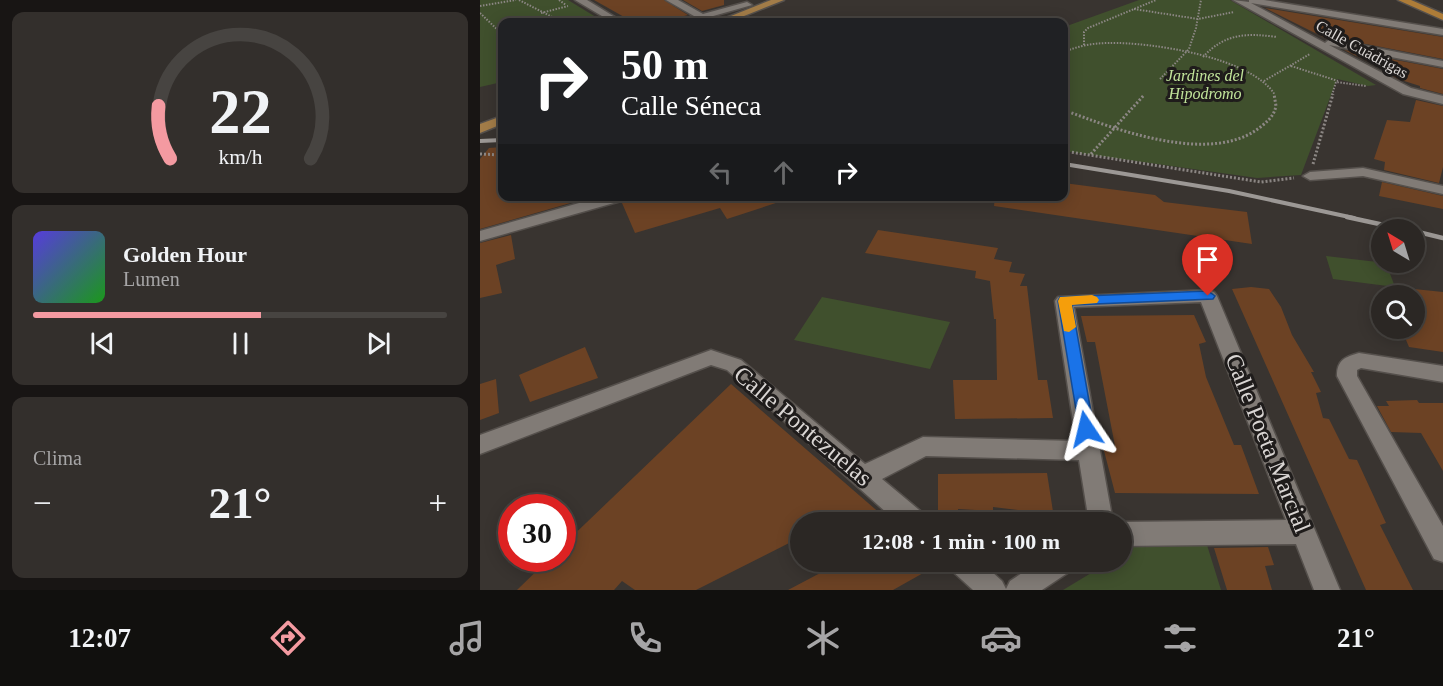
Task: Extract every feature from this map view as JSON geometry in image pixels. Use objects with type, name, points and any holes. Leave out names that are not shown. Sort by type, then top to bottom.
[{"type":"highway","points":[[1403,0],[1443,16]]},
{"type":"highway","points":[[1420,0],[1443,9]]},
{"type":"main road","points":[[732,18],[779,0]]},
{"type":"main road","points":[[480,129],[498,122]]},
{"type":"street","points":[[580,0],[611,18]]},
{"type":"street","points":[[671,0],[702,17]]},
{"type":"street","name":"Calle Cuádrigas","points":[[1238,0],[1317,45],[1407,91],[1443,100]]},
{"type":"street","points":[[1245,0],[1443,32]]},
{"type":"street","points":[[698,18],[745,2],[758,9]]},
{"type":"street","points":[[1317,45],[1443,64]]},
{"type":"street","points":[[1310,176],[1364,172],[1443,190]]},
{"type":"street","points":[[480,236],[605,201]]},
{"type":"street","name":"Calle Poeta Marcial","points":[[1089,451],[1064,301],[1208,296],[1327,590]]},
{"type":"street","name":"Calle Pontezuelas","points":[[480,445],[711,357],[734,365],[903,512]]},
{"type":"street","points":[[1443,374],[1359,360],[1347,366],[1347,376],[1443,550]]},
{"type":"street","points":[[863,477],[923,446],[1089,451],[1099,512]]},
{"type":"street","points":[[1132,534],[1304,532]]},
{"type":"street","points":[[973,572],[993,590]]},
{"type":"street","points":[[1019,590],[1046,572]]},
{"type":"path","points":[[480,6],[517,0],[553,18]]},
{"type":"path","points":[[1084,45],[1084,32],[1088,28],[1156,0]]},
{"type":"path","points":[[1160,79],[1189,49],[1198,20],[1201,0]]},
{"type":"path","points":[[540,13],[568,6]]},
{"type":"path","points":[[1134,9],[1198,20],[1234,12]]},
{"type":"path","points":[[480,13],[498,30]]},
{"type":"path","points":[[581,18],[586,17]]},
{"type":"path","points":[[1203,57],[1213,44],[1239,34],[1278,37]]},
{"type":"path","points":[[1068,51],[1084,45],[1119,43],[1203,57],[1248,72],[1264,81],[1275,94],[1277,109],[1270,120],[1241,140],[1187,144],[1170,142],[1068,111]]},
{"type":"path","points":[[1264,81],[1290,66],[1317,45]]},
{"type":"path","points":[[1290,66],[1339,81],[1374,88],[1395,85]]},
{"type":"path","points":[[1068,152],[1261,182],[1310,176],[1336,82],[1339,81]]},
{"type":"path","points":[[1090,155],[1144,95]]},
{"type":"path","points":[[480,154],[498,155]]},
{"type":"green space","points":[[480,0],[568,0],[597,18],[498,18],[498,83],[480,87]]},
{"type":"green space","name":"Jardines del Hipodromo","points":[[1139,0],[1230,0],[1376,85],[1368,86],[1337,79],[1301,175],[1257,178],[1068,152],[1068,26]]},
{"type":"green space","points":[[1326,256],[1371,261],[1371,273],[1390,273],[1394,285],[1380,285],[1333,279]]},
{"type":"green space","points":[[822,297],[950,322],[930,369],[794,340]]},
{"type":"green space","points":[[1207,545],[1221,590],[1063,590],[1093,572],[1132,572],[1133,547]]},
{"type":"building","points":[[594,0],[664,0],[688,15],[676,18],[626,18]]},
{"type":"building","points":[[683,0],[724,0],[724,5],[702,11]]},
{"type":"building","points":[[1265,8],[1443,37],[1443,59],[1330,37],[1327,39]]},
{"type":"building","points":[[1344,50],[1443,69],[1443,94],[1398,79],[1387,73],[1390,72]]},
{"type":"building","points":[[1416,100],[1443,106],[1443,167],[1439,183],[1384,170],[1385,162],[1374,159],[1387,120],[1410,122]]},
{"type":"building","points":[[498,147],[498,201],[578,201],[480,229],[480,159],[489,148]]},
{"type":"building","points":[[1382,182],[1443,196],[1443,209],[1379,196]]},
{"type":"building","points":[[1068,184],[1155,195],[1164,202],[1247,212],[1252,244],[994,206],[994,201],[1068,201]]},
{"type":"building","points":[[629,201],[782,201],[727,219],[720,208],[635,233],[622,203]]},
{"type":"building","points":[[878,230],[998,248],[994,259],[1012,262],[1009,272],[1025,274],[1020,286],[1027,286],[1038,380],[1047,380],[1053,418],[955,419],[953,380],[997,380],[996,319],[994,319],[990,281],[975,278],[976,271],[865,253]]},
{"type":"building","points":[[511,235],[515,259],[496,265],[502,293],[480,298],[480,243]]},
{"type":"building","points":[[1251,287],[1269,289],[1281,307],[1292,335],[1314,372],[1311,372],[1321,392],[1316,393],[1323,418],[1329,419],[1349,459],[1357,460],[1386,523],[1380,525],[1413,590],[1366,590],[1232,289]]},
{"type":"building","points":[[1425,290],[1443,292],[1443,352],[1409,347],[1406,339],[1425,339]]},
{"type":"building","points":[[1194,315],[1206,342],[1199,344],[1206,377],[1234,445],[1241,445],[1259,494],[1115,493],[1103,447],[1115,446],[1095,342],[1087,342],[1081,316]]},
{"type":"building","points":[[585,347],[598,378],[530,402],[519,375]]},
{"type":"building","points":[[496,379],[499,413],[480,420],[480,384]]},
{"type":"building","points":[[731,384],[878,512],[855,512],[854,510],[850,512],[790,512],[790,543],[696,590],[635,590],[622,581],[614,590],[517,590],[536,572],[576,572],[576,533]]},
{"type":"building","points":[[1417,400],[1419,403],[1443,403],[1443,471],[1421,433],[1391,432],[1377,406],[1389,406],[1386,401]]},
{"type":"building","points":[[1047,473],[1053,512],[993,507],[993,511],[958,509],[958,512],[938,512],[938,474]]},
{"type":"building","points":[[1268,547],[1274,565],[1265,566],[1272,590],[1227,590],[1214,548]]},
{"type":"building","points":[[822,572],[925,572],[893,590],[788,590]]},
{"type":"railway","points":[[480,141],[498,140]]},
{"type":"railway","points":[[1068,165],[1229,191],[1354,218]]},
{"type":"railway","points":[[1347,217],[1371,222]]},
{"type":"railway","points":[[1425,234],[1443,238]]},
{"type":"slow traffic","points":[[1069,327],[1064,301],[1092,300]]},
{"type":"route","points":[[1086,429],[1064,301],[1208,296]]}]
